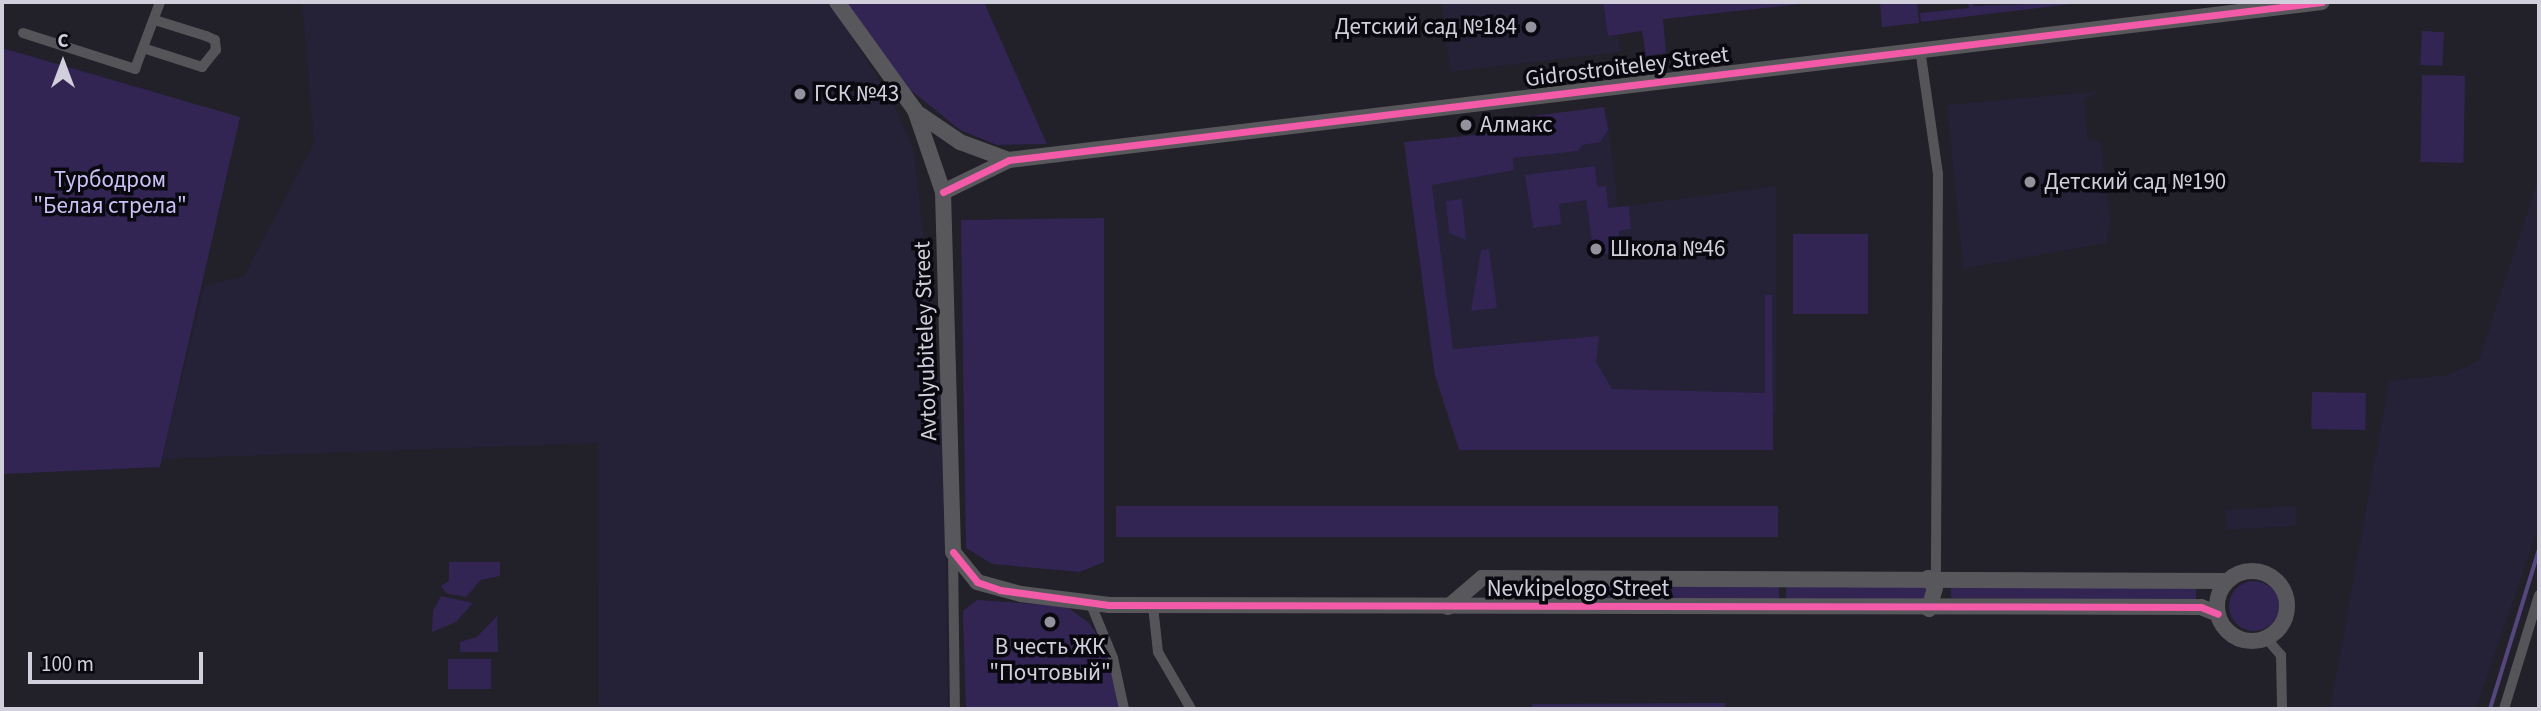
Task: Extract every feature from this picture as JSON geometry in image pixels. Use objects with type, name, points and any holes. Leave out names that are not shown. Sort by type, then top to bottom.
[{"type":"street","points":[[23,33],[135,69],[146,49],[160,2]]},
{"type":"street","name":"Avtolyubiteley Street","points":[[838,2],[915,110],[943,191],[956,709]]},
{"type":"street","name":"Gidrostroiteley Street","points":[[943,191],[1009,160],[2322,2]]},
{"type":"street","points":[[146,49],[202,67],[216,50],[215,40],[155,20]]},
{"type":"street","points":[[1920,49],[1938,174],[1937,578],[1929,609]]},
{"type":"street","name":"Gidrostroiteley Street","points":[[915,110],[960,142],[1009,160]]},
{"type":"street","name":"Nevkipelogo Street","points":[[953,552],[977,582],[1090,603],[1153,606],[1929,609],[2201,607],[2218,614]]},
{"type":"street","points":[[2254,571],[2281,586],[2286,615],[2266,638],[2249,641],[2232,635],[2218,614],[2218,597],[2226,581],[2254,571]]},
{"type":"street","name":"Nevkipelogo Street","points":[[1448,607],[1482,578],[2226,581]]},
{"type":"street","name":"Nevkipelogo Street","points":[[1516,578],[1507,588],[1507,599],[1516,607]]},
{"type":"street","points":[[1937,578],[1950,609]]},
{"type":"street","points":[[2504,709],[2539,595]]},
{"type":"street","points":[[1090,603],[1113,658],[1124,709]]},
{"type":"street","points":[[1153,606],[1158,652],[1191,709]]},
{"type":"street","points":[[2266,638],[2281,656],[2282,709]]},
{"type":"shaded area","points":[[302,2],[830,2],[892,100],[914,151],[944,423],[948,709],[599,709],[598,443],[162,459],[204,286],[244,276],[314,143]]},
{"type":"shaded area","name":"Детский сад №184","points":[[1442,2],[1615,2],[1620,52],[1450,72]]},
{"type":"shaded area","name":"Детский сад №190","points":[[2101,91],[2084,99],[2088,139],[2101,142],[2111,223],[2106,243],[1963,269],[1947,105]]},
{"type":"shaded area","name":"Школа №46","points":[[1608,118],[1618,207],[1776,186],[1776,414],[1459,414],[1434,376],[1405,155],[1416,153],[1415,142]]},
{"type":"shaded area","points":[[2539,176],[2539,525],[2476,709],[2330,709],[2389,381],[2448,375],[2479,360]]},
{"type":"shaded area","points":[[2296,506],[2297,526],[2226,530],[2225,510]]},
{"type":"green space","points":[[844,2],[984,2],[1047,144],[997,145],[960,130],[896,78]]},
{"type":"green space","points":[[1603,2],[1818,2],[1663,19],[1666,53],[1646,56],[1642,31],[1608,36]]},
{"type":"green space","points":[[1880,2],[1917,2],[1919,23],[1882,27]]},
{"type":"green space","points":[[1968,2],[1975,6],[2088,2],[1921,22],[1920,13],[1969,8]]},
{"type":"green space","points":[[2422,31],[2444,32],[2442,66],[2420,65]]},
{"type":"green space","name":"Турбодром \"Белая стрела\"","points":[[2,48],[240,117],[160,467],[2,474]]},
{"type":"green space","points":[[2422,75],[2465,76],[2463,163],[2420,162]]},
{"type":"green space","points":[[1604,107],[1608,130],[1600,142],[1582,145],[1578,151],[1513,158],[1514,170],[1432,185],[1453,349],[1599,336],[1596,362],[1612,389],[1765,393],[1765,295],[1772,295],[1773,450],[1459,450],[1435,375],[1404,142],[1517,131],[1517,118]]},
{"type":"green space","points":[[1595,166],[1597,187],[1606,186],[1608,208],[1629,206],[1631,229],[1619,231],[1619,254],[1594,254],[1586,200],[1559,204],[1561,224],[1533,228],[1525,175]]},
{"type":"green space","points":[[1462,199],[1466,240],[1449,233],[1446,201]]},
{"type":"green space","points":[[1104,218],[1104,562],[1080,572],[992,564],[966,548],[961,220]]},
{"type":"green space","points":[[1793,234],[1868,234],[1868,314],[1793,314]]},
{"type":"green space","points":[[1489,249],[1497,308],[1471,311],[1481,250]]},
{"type":"green space","points":[[2312,392],[2366,393],[2365,430],[2311,429]]},
{"type":"green space","points":[[1116,506],[1778,506],[1778,537],[1116,537]]},
{"type":"green space","points":[[449,562],[500,562],[500,576],[481,580],[466,597],[446,593],[441,586],[449,581]]},
{"type":"green space","points":[[2244,582],[2264,582],[2278,596],[2278,616],[2264,630],[2244,630],[2230,616],[2230,596]]},
{"type":"green space","points":[[1515,585],[1779,585],[1779,602],[1511,599]]},
{"type":"green space","points":[[1786,585],[1927,585],[1927,601],[1786,601]]},
{"type":"green space","points":[[2196,585],[2196,600],[1951,598],[1951,588]]},
{"type":"green space","points":[[441,596],[473,603],[456,622],[432,632],[433,611]]},
{"type":"green space","points":[[977,600],[1066,606],[1089,623],[1113,658],[1123,709],[966,709],[963,611]]},
{"type":"green space","points":[[497,616],[498,652],[460,652],[460,642],[477,637]]},
{"type":"green space","points":[[448,659],[491,659],[491,689],[448,689]]},
{"type":"green space","points":[[1725,703],[1725,709],[1532,709],[1532,704]]},
{"type":"waterway","points":[[2490,709],[2539,550]]},
{"type":"cycle path","points":[[943,192],[1009,160],[2322,2]]},
{"type":"cycle path","points":[[953,552],[977,582],[1000,590],[1109,605],[2201,607],[2218,614]]},
{"type":"place","name":"Детский сад №184","points":[[1531,27]]},
{"type":"place","name":"ГСК №43","points":[[800,94]]},
{"type":"place","name":"Алмакс","points":[[1466,125]]},
{"type":"place","name":"Детский сад №190","points":[[2030,182]]},
{"type":"place","name":"Школа №46","points":[[1596,249]]},
{"type":"place","name":"В честь ЖК \"Почтовый\"","points":[[1050,622]]}]
